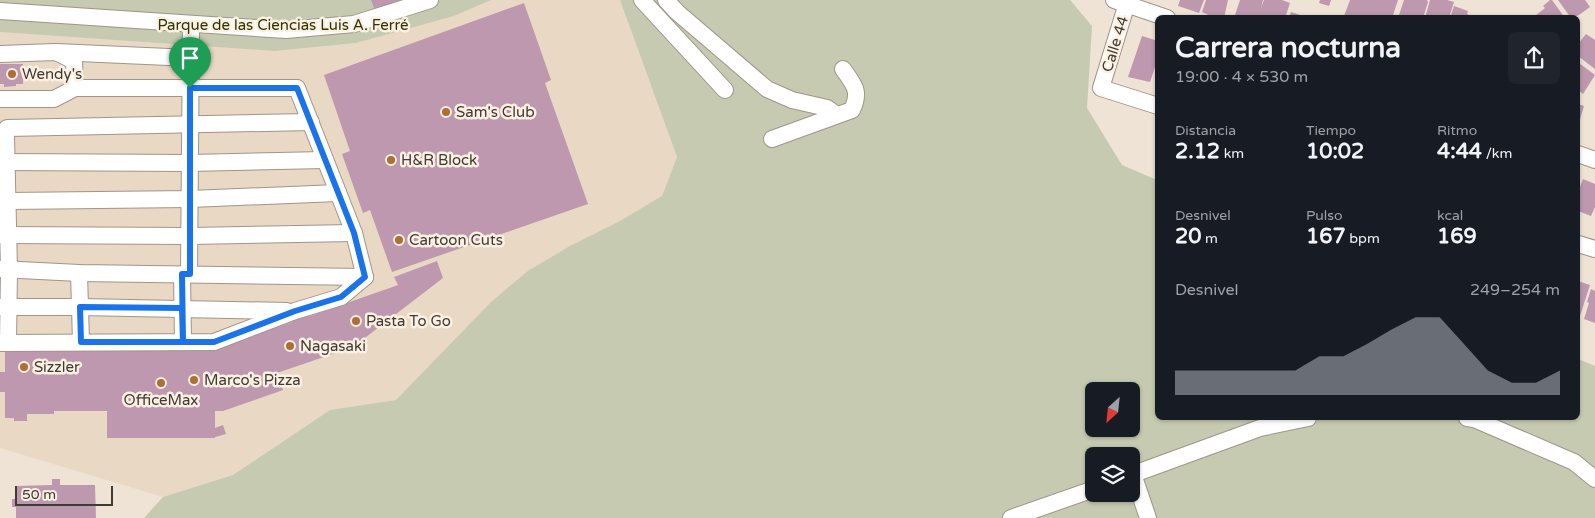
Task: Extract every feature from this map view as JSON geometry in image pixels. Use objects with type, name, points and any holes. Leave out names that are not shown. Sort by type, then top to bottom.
[{"type":"street","points":[[0,11],[286,30],[354,24],[430,0]]},
{"type":"street","points":[[642,0],[725,90]]},
{"type":"street","points":[[666,0],[677,12],[766,90],[792,100],[827,108],[837,115]]},
{"type":"street","points":[[1123,1],[1159,15]]},
{"type":"street","name":"Calle 44","points":[[1123,1],[1101,88],[1155,105]]},
{"type":"street","points":[[183,342],[182,308],[190,236],[191,25]]},
{"type":"street","points":[[0,54],[56,52],[190,58]]},
{"type":"street","points":[[56,52],[74,61],[71,90]]},
{"type":"street","points":[[0,60],[43,58],[61,61],[67,69],[71,90]]},
{"type":"street","points":[[772,139],[852,110],[856,101],[857,90],[843,69]]},
{"type":"street","points":[[297,88],[354,233],[365,277],[341,297],[295,311],[214,342],[4,343],[4,100],[54,99],[71,90],[297,88]]},
{"type":"street","points":[[4,134],[311,122]]},
{"type":"street","points":[[4,162],[190,163],[325,160]]},
{"type":"street","points":[[5,207],[338,193]]},
{"type":"street","points":[[4,234],[190,236],[354,233]]},
{"type":"street","points":[[1580,245],[1595,250]]},
{"type":"street","points":[[3,270],[365,277]]},
{"type":"street","points":[[79,272],[81,342]]},
{"type":"street","points":[[4,307],[295,311]]},
{"type":"street","points":[[1140,471],[1260,428],[1298,420]]},
{"type":"street","points":[[1476,420],[1574,462],[1595,479]]},
{"type":"street","points":[[1012,518],[1085,491]]},
{"type":"street","points":[[1140,496],[1148,518]]},
{"type":"shaded area","points":[[491,0],[620,0],[677,157],[662,196],[491,302],[396,400],[330,410],[233,475],[163,497],[0,448],[0,32],[275,51],[356,43],[454,16]]},
{"type":"green space","name":"Parque de las Ciencias Luis A. Ferré","points":[[0,0],[491,0],[454,16],[356,43],[275,51],[0,32]]},
{"type":"green space","points":[[620,0],[1070,0],[1092,26],[1087,108],[1122,165],[1155,179],[1155,420],[1580,420],[1580,360],[1595,366],[1595,518],[144,518],[163,497],[233,475],[330,410],[396,400],[491,302],[528,271],[570,246],[620,221],[662,196],[677,157]]},
{"type":"building","points":[[371,0],[404,0],[376,13]]},
{"type":"building","points":[[1180,0],[1204,0],[1199,13],[1178,6]]},
{"type":"building","points":[[1206,0],[1228,0],[1225,15],[1208,15],[1202,12]]},
{"type":"building","points":[[1240,0],[1263,0],[1261,8],[1264,0],[1282,0],[1290,3],[1286,15],[1235,15]]},
{"type":"building","points":[[1320,0],[1331,0],[1329,6],[1319,3]]},
{"type":"building","points":[[1350,0],[1398,0],[1393,15],[1344,15]]},
{"type":"building","points":[[1404,0],[1427,0],[1428,2],[1424,15],[1399,15]]},
{"type":"building","points":[[1430,0],[1454,2],[1450,15],[1426,15]]},
{"type":"building","points":[[1552,0],[1563,15],[1536,15],[1545,8],[1543,6]]},
{"type":"building","points":[[1558,0],[1585,0],[1590,7],[1579,15],[1569,15]]},
{"type":"building","name":"Sam's Club","points":[[524,3],[551,80],[545,83],[588,204],[392,272],[370,210],[363,213],[342,154],[350,151],[324,75]]},
{"type":"building","points":[[1454,6],[1468,11],[1467,14],[1469,15],[1451,15]]},
{"type":"building","points":[[1586,34],[1595,40],[1595,69],[1580,58],[1580,42]]},
{"type":"building","points":[[1142,36],[1155,40],[1155,67],[1150,82],[1128,77]]},
{"type":"building","name":"Wendy's","points":[[0,64],[23,64],[23,84],[4,87],[4,84],[0,84]]},
{"type":"building","points":[[1580,64],[1595,75],[1583,94],[1580,92]]},
{"type":"building","points":[[1580,105],[1584,106],[1580,119]]},
{"type":"building","points":[[1583,179],[1595,184],[1595,207],[1591,216],[1580,212],[1580,187]]},
{"type":"building","points":[[437,261],[443,278],[353,347],[277,373],[283,390],[223,411],[215,411],[215,428],[223,425],[226,434],[215,438],[107,438],[107,411],[54,411],[54,414],[27,414],[27,421],[14,421],[14,418],[5,418],[5,392],[0,392],[0,372],[5,372],[5,349],[214,349],[292,322],[290,316],[308,310],[310,316],[398,285],[394,277]]},
{"type":"building","points":[[1580,282],[1590,285],[1580,316]]},
{"type":"building","points":[[1591,289],[1595,291],[1595,323],[1584,319]]},
{"type":"building","points":[[52,479],[60,479],[60,485],[95,485],[96,518],[16,518],[16,507],[12,507],[12,499],[16,499],[16,486],[52,485]]},
{"type":"place","name":"Wendy's","points":[[12,74]]},
{"type":"place","name":"Sam's Club","points":[[446,112]]},
{"type":"place","name":"H&R Block","points":[[391,160]]},
{"type":"place","name":"Cartoon Cuts","points":[[399,240]]},
{"type":"place","name":"Pasta To Go","points":[[356,321]]},
{"type":"place","name":"Nagasaki","points":[[290,346]]},
{"type":"place","name":"Sizzler","points":[[24,367]]},
{"type":"place","name":"Marco's Pizza","points":[[194,380]]},
{"type":"place","name":"OfficeMax","points":[[161,383]]},
{"type":"route","points":[[190,88],[190,274],[182,274],[183,342],[81,342],[80,307],[182,308],[183,342],[214,342],[295,311],[341,297],[365,277],[354,233],[297,88],[190,88]]}]
